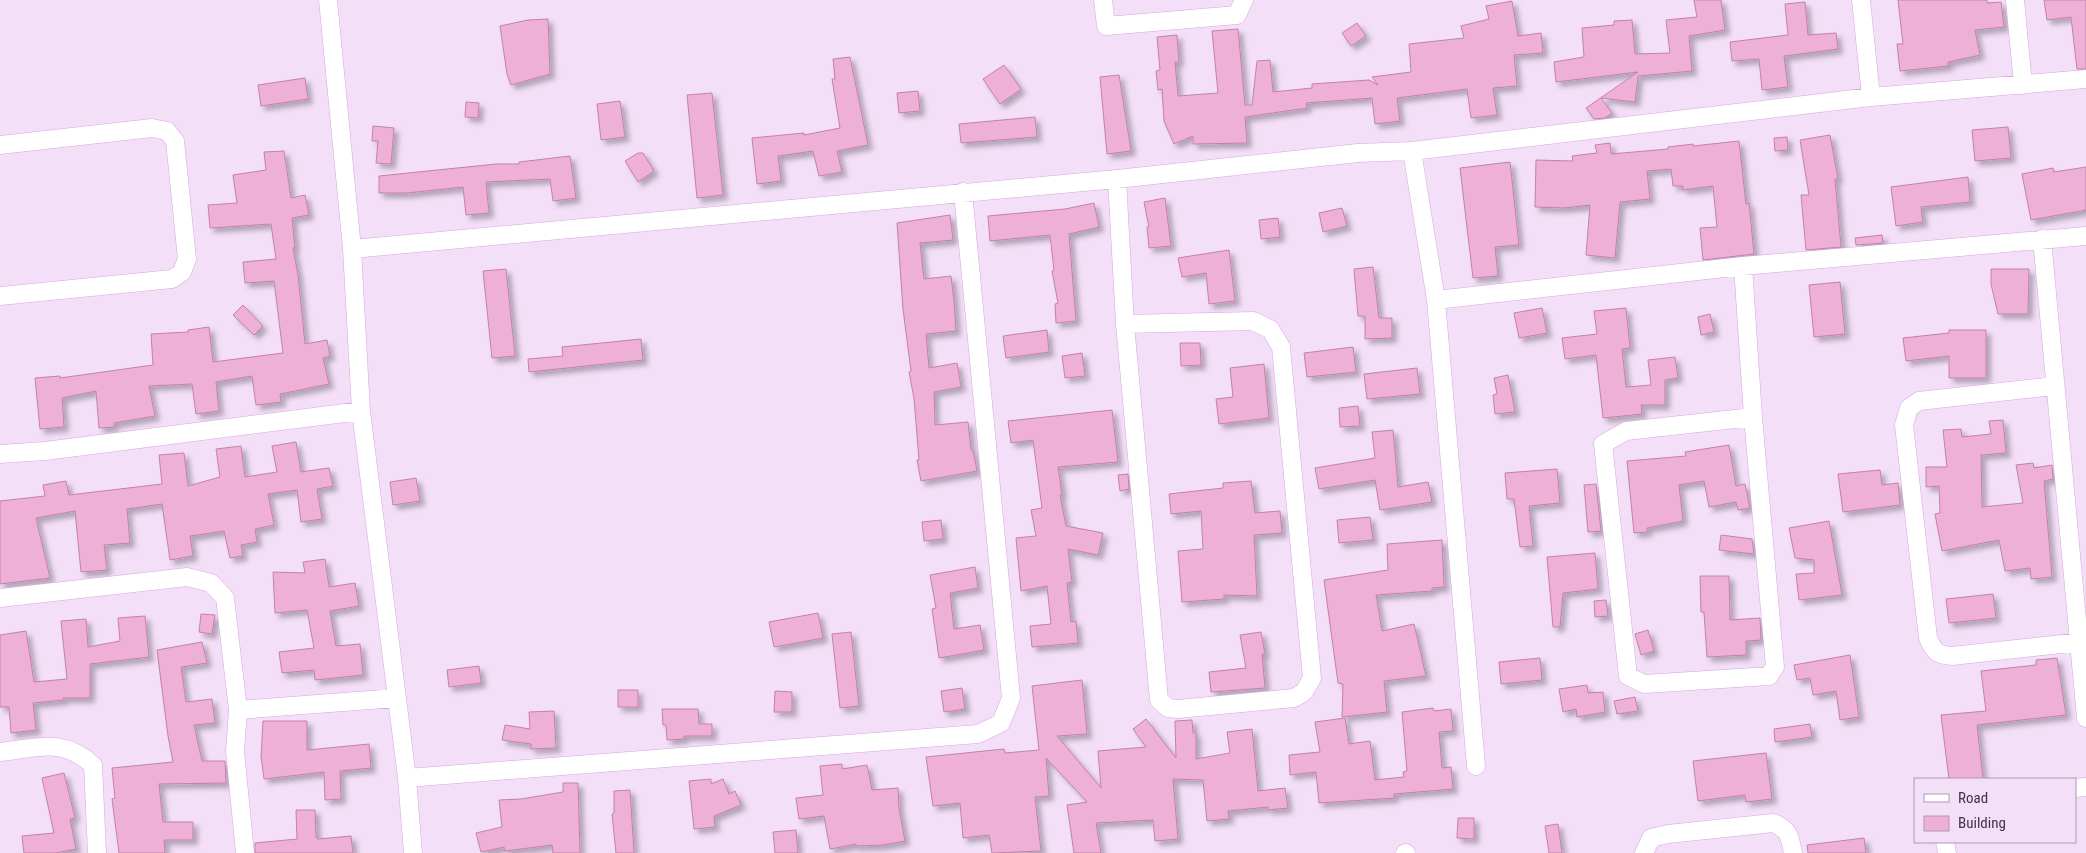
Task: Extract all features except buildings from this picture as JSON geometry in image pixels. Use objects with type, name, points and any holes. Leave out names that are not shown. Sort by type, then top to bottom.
[{"type":"street","points":[[328,0],[352,249],[361,411],[407,778],[413,853]]},
{"type":"street","points":[[1104,0],[1106,26],[1237,15],[1244,0]]},
{"type":"street","points":[[1861,0],[1871,97]]},
{"type":"street","points":[[2015,0],[2023,85]]},
{"type":"street","points":[[352,249],[1117,179],[1358,153],[1412,151],[1871,97],[2086,79]]},
{"type":"street","points":[[0,145],[152,128],[167,130],[175,141],[187,259],[182,272],[172,279],[0,296]]},
{"type":"street","points":[[1412,151],[1436,300],[1476,766]]},
{"type":"street","points":[[1117,179],[1125,324],[1159,700],[1168,708],[1178,709],[1294,698],[1304,692],[1312,678],[1281,347],[1270,329],[1253,321],[1125,324]]},
{"type":"street","points":[[407,778],[978,734],[1002,723],[1011,698],[963,192]]},
{"type":"street","points":[[1436,300],[1744,266],[2086,236]]},
{"type":"street","points":[[2042,239],[2086,718]]},
{"type":"street","points":[[1744,266],[1753,417],[1775,667],[1769,676],[1644,684],[1628,676],[1603,444],[1626,431],[1753,417]]},
{"type":"street","points":[[2055,386],[1919,401],[1909,408],[1905,416],[1904,425],[1928,638],[1933,650],[1940,655],[1952,656],[2080,642]]},
{"type":"street","points":[[0,454],[361,411]]},
{"type":"street","points":[[0,598],[187,577],[211,583],[225,598],[238,710],[234,750],[246,853]]},
{"type":"street","points":[[238,710],[396,698]]},
{"type":"street","points":[[0,752],[60,746],[79,753],[93,765],[97,853]]},
{"type":"street","points":[[1644,853],[1651,838],[1668,834],[1773,823],[1783,827],[1790,834],[1793,853]]}]
